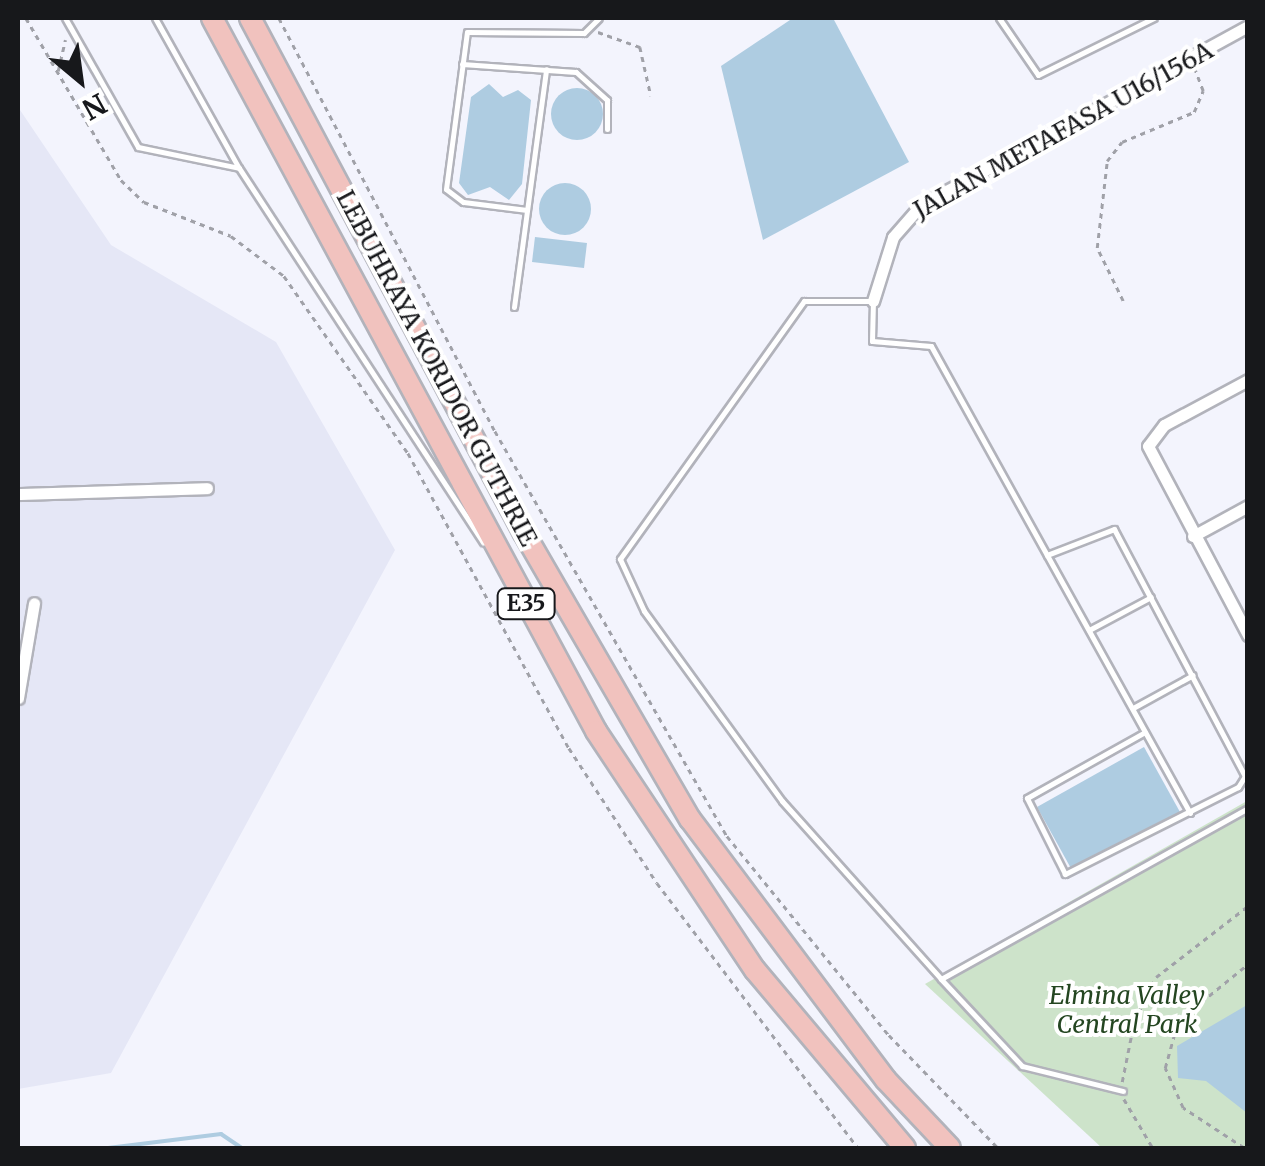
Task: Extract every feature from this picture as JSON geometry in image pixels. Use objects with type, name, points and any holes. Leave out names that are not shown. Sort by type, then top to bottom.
[{"type":"highway","name":"LEBUHRAYA KORIDOR GUTHRIE","points":[[212,18],[541,634],[671,852],[754,970],[905,1148]]},
{"type":"highway","name":"LEBUHRAYA KORIDOR GUTHRIE","points":[[250,18],[681,804],[796,965],[950,1148]]},
{"type":"street","name":"JALAN METAFASA U16/156A","points":[[873,301],[893,237],[920,205],[1248,26]]},
{"type":"street","points":[[1247,633],[1193,536],[1149,438],[1248,380]]},
{"type":"street","points":[[18,494],[207,488]]},
{"type":"street","points":[[1193,536],[1248,506]]},
{"type":"street","points":[[18,698],[34,604]]},
{"type":"lane","points":[[155,18],[239,168],[541,634]]},
{"type":"lane","points":[[527,210],[463,202],[446,189],[462,64],[476,26],[592,30],[599,18]]},
{"type":"lane","points":[[999,18],[1023,66],[1038,75],[1154,18]]},
{"type":"lane","points":[[66,21],[138,146],[239,168]]},
{"type":"lane","points":[[462,64],[576,72],[599,88],[607,128]]},
{"type":"lane","points":[[514,307],[546,69]]},
{"type":"lane","points":[[1122,1091],[1022,1066],[782,802],[644,611],[620,558],[784,320],[804,301],[873,301],[872,341],[931,346],[1190,812]]},
{"type":"lane","points":[[1047,555],[1110,526],[1245,776],[1190,812],[1069,876],[1026,811],[1031,794],[1146,732]]},
{"type":"lane","points":[[1089,630],[1151,596]]},
{"type":"lane","points":[[1132,708],[1192,675]]},
{"type":"lane","points":[[941,979],[1248,808]]},
{"type":"path","points":[[26,18],[121,180],[144,202],[231,236],[284,276],[408,453],[568,748],[657,883],[858,1148]]},
{"type":"path","points":[[279,18],[495,431],[727,836],[889,1035],[998,1148]]},
{"type":"path","points":[[58,73],[66,21]]},
{"type":"path","points":[[592,30],[640,47],[651,96]]},
{"type":"path","points":[[1123,301],[1096,248],[1107,161],[1122,142],[1194,112],[1203,90],[1190,57]]},
{"type":"path","points":[[1153,1148],[1122,1091],[1134,1022],[1156,977],[1248,906]]},
{"type":"path","points":[[1244,1148],[1183,1108],[1166,1053],[1191,1006],[1248,964]]},
{"type":"shaded area","points":[[18,107],[111,245],[276,342],[395,550],[111,1073],[18,1089]]},
{"type":"green space","name":"Elmina Valley Central Park","points":[[1247,801],[1247,1148],[1102,1148],[925,984]]},
{"type":"water","points":[[793,18],[833,18],[909,162],[763,240],[721,66]]},
{"type":"water","points":[[489,84],[503,97],[518,90],[531,100],[522,184],[509,200],[490,187],[468,195],[459,183],[471,97]]},
{"type":"water","points":[[577,88],[595,96],[603,114],[595,132],[577,140],[559,132],[551,114],[559,96]]},
{"type":"water","points":[[565,183],[583,191],[591,209],[583,227],[565,235],[547,227],[539,209],[547,191]]},
{"type":"water","points":[[535,237],[587,243],[584,268],[532,262]]},
{"type":"water","points":[[1144,747],[1180,812],[1073,872],[1037,807]]},
{"type":"water","points":[[1247,1005],[1247,1113],[1206,1081],[1178,1078],[1177,1046]]},
{"type":"waterway","points":[[108,1148],[221,1134],[242,1148]]}]
